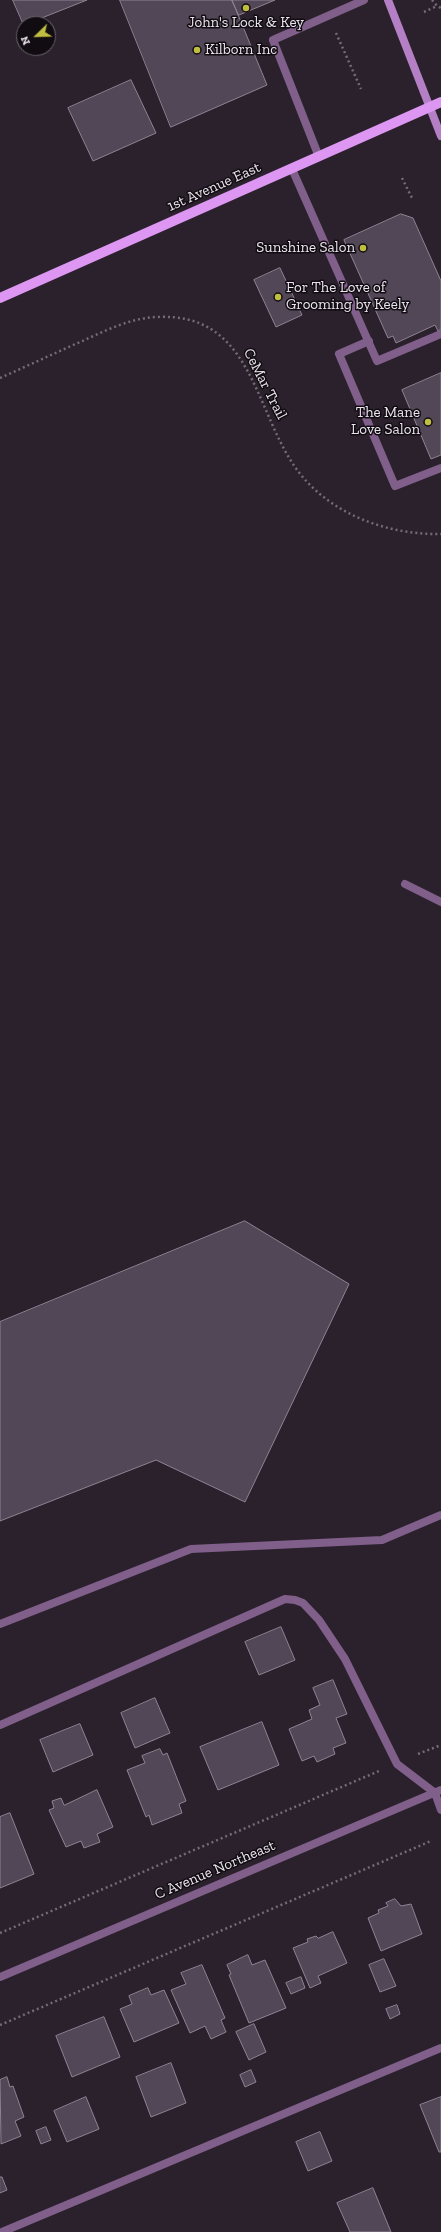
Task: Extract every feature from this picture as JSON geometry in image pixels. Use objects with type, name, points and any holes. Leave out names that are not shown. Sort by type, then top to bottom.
[{"type":"main road","points":[[388,0],[441,136]]},
{"type":"main road","name":"1st Avenue East","points":[[0,298],[441,102]]},
{"type":"street","points":[[319,157],[273,40],[364,0]]},
{"type":"street","points":[[292,169],[377,361],[441,334]]},
{"type":"street","points":[[369,341],[339,354],[396,486],[441,468]]},
{"type":"street","points":[[405,884],[441,902]]},
{"type":"street","points":[[0,1624],[191,1549],[382,1540],[441,1515]]},
{"type":"street","points":[[0,1725],[285,1600],[296,1600],[303,1603],[313,1613],[345,1659],[397,1764],[438,1791],[441,1810]]},
{"type":"street","name":"C Avenue Northeast","points":[[0,1977],[438,1791]]},
{"type":"street","points":[[2,2232],[441,2048]]},
{"type":"path","points":[[432,0],[436,6],[441,8]]},
{"type":"path","points":[[424,12],[436,6]]},
{"type":"path","points":[[343,50],[361,89]]},
{"type":"path","points":[[402,178],[412,198]]},
{"type":"path","name":"CeMar Trail","points":[[0,378],[116,326],[140,319],[156,317],[190,319],[220,334],[237,351],[296,468],[317,490],[340,508],[365,521],[395,531],[421,534],[441,534]]},
{"type":"path","points":[[0,1932],[441,1745]]},
{"type":"path","points":[[0,2025],[431,1841]]},
{"type":"building","points":[[13,0],[87,0],[47,16],[20,16]]},
{"type":"building","name":"Kilborn Inc","points":[[120,0],[232,0],[267,85],[171,127]]},
{"type":"building","name":"John's Lock & Key","points":[[232,0],[275,0],[239,15]]},
{"type":"building","points":[[131,80],[156,133],[93,161],[68,108]]},
{"type":"building","points":[[401,214],[413,218],[441,281],[441,329],[438,331],[435,325],[396,343],[393,336],[388,338],[344,240]]},
{"type":"building","name":"For The Love of Grooming by Keely","points":[[280,268],[302,315],[276,327],[254,280]]},
{"type":"building","name":"The Mane Love Salon","points":[[441,373],[441,455],[431,459],[402,390]]},
{"type":"building","points":[[245,1221],[349,1284],[245,1502],[156,1460],[0,1521],[0,1322]]},
{"type":"building","points":[[281,1627],[295,1660],[259,1675],[245,1642]]},
{"type":"building","points":[[333,1680],[347,1714],[336,1718],[346,1743],[333,1748],[335,1754],[317,1762],[314,1756],[302,1761],[289,1729],[312,1719],[309,1710],[320,1705],[313,1688]]},
{"type":"building","points":[[155,1698],[170,1733],[135,1748],[121,1713]]},
{"type":"building","points":[[262,1722],[279,1765],[218,1790],[200,1747]]},
{"type":"building","points":[[80,1724],[93,1755],[53,1772],[40,1740]]},
{"type":"building","points":[[160,1749],[163,1755],[167,1753],[186,1801],[179,1804],[182,1813],[152,1825],[149,1815],[146,1817],[127,1770],[145,1763],[142,1756]]},
{"type":"building","points":[[97,1790],[113,1827],[97,1834],[100,1842],[84,1848],[81,1841],[66,1847],[49,1810],[54,1808],[52,1801],[61,1798],[64,1805]]},
{"type":"building","points":[[10,1813],[34,1874],[0,1888],[0,1817]]},
{"type":"building","points":[[395,1899],[401,1906],[411,1904],[422,1934],[381,1951],[368,1918],[379,1913],[378,1910],[388,1906],[386,1903]]},
{"type":"building","points":[[333,1932],[347,1963],[318,1976],[321,1983],[310,1988],[293,1948],[308,1942],[307,1939],[316,1936],[318,1938]]},
{"type":"building","points":[[248,1955],[252,1965],[265,1960],[286,2008],[249,2023],[229,1975],[231,1974],[227,1965]]},
{"type":"building","points":[[384,1959],[396,1986],[380,1992],[369,1965]]},
{"type":"building","points":[[202,1965],[225,2018],[221,2020],[226,2032],[211,2039],[205,2026],[190,2033],[171,1990],[186,1984],[181,1973]]},
{"type":"building","points":[[301,1977],[305,1988],[291,1994],[286,1983]]},
{"type":"building","points":[[148,1988],[151,1995],[164,1990],[179,2023],[134,2042],[120,2009],[132,2004],[129,1996]]},
{"type":"building","points":[[397,2005],[400,2014],[390,2019],[386,2009]]},
{"type":"building","points":[[104,2017],[120,2057],[72,2077],[56,2036]]},
{"type":"building","points":[[254,2024],[266,2052],[249,2060],[236,2032]]},
{"type":"building","points":[[171,2063],[186,2103],[151,2117],[136,2077]]},
{"type":"building","points":[[251,2070],[256,2082],[245,2087],[240,2075]]},
{"type":"building","points":[[7,2077],[10,2087],[13,2086],[24,2117],[15,2121],[21,2136],[1,2144],[0,2080]]},
{"type":"building","points":[[86,2097],[99,2129],[67,2142],[54,2111]]},
{"type":"building","points":[[441,2097],[441,2152],[439,2152],[420,2105]]},
{"type":"building","points":[[46,2127],[51,2140],[41,2144],[36,2131]]},
{"type":"building","points":[[320,2132],[332,2161],[308,2171],[296,2142]]},
{"type":"building","points":[[0,2177],[2,2177],[7,2190],[0,2193]]},
{"type":"building","points":[[373,2188],[391,2232],[350,2232],[337,2203]]},
{"type":"place","name":"John's Lock & Key","points":[[246,8]]},
{"type":"place","name":"Kilborn Inc","points":[[197,50]]},
{"type":"place","name":"Sunshine Salon","points":[[363,248]]},
{"type":"place","name":"For The Love of Grooming by Keely","points":[[278,297]]},
{"type":"place","name":"The Mane Love Salon","points":[[428,422]]}]
